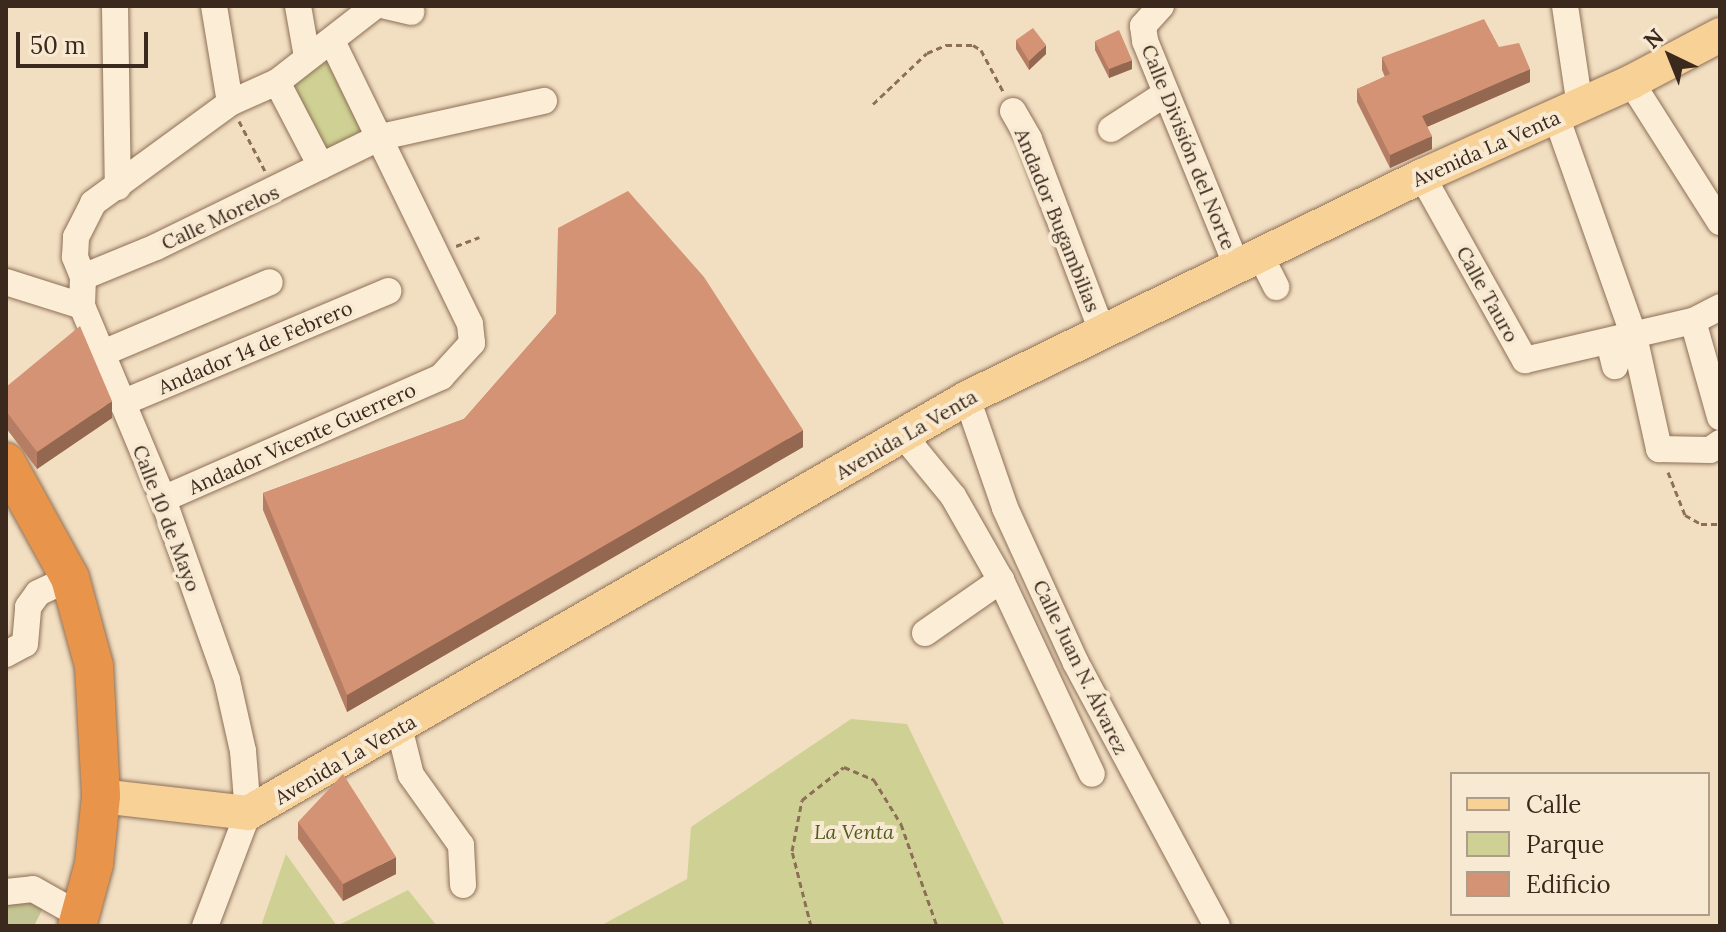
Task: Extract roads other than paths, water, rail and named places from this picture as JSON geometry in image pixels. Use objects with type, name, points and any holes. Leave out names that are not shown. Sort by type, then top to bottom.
[{"type":"highway","points":[[6,462],[70,578],[94,666],[101,796],[94,864],[79,921]]},
{"type":"main road","name":"Avenida La Venta","points":[[248,813],[967,398],[1101,329],[1422,176],[1631,82],[1720,35]]},
{"type":"main road","points":[[101,796],[248,813]]},
{"type":"street","points":[[115,6],[118,187]]},
{"type":"street","points":[[214,6],[230,103]]},
{"type":"street","points":[[298,6],[307,57]]},
{"type":"street","points":[[6,282],[82,306],[83,277],[75,257],[82,220],[93,203],[230,103],[277,82],[375,6]]},
{"type":"street","name":"Calle División del Norte","points":[[1161,6],[1143,26],[1165,94],[1249,260],[1276,287]]},
{"type":"street","points":[[1565,6],[1568,111],[1620,348],[1659,449],[1710,450],[1720,443]]},
{"type":"street","points":[[332,41],[381,137]]},
{"type":"street","points":[[277,82],[321,166]]},
{"type":"street","points":[[1631,82],[1720,222]]},
{"type":"street","points":[[1111,129],[1165,94]]},
{"type":"street","name":"Calle Morelos","points":[[83,277],[275,191],[381,137],[544,101]]},
{"type":"street","name":"Andador Bugambilias","points":[[1013,111],[1029,139],[1101,329]]},
{"type":"street","name":"Andador Vicente Guerrero","points":[[163,499],[441,377],[472,343],[470,324],[381,137]]},
{"type":"street","name":"Calle Tauro","points":[[1422,176],[1525,360],[1620,348],[1693,321],[1720,307]]},
{"type":"street","points":[[103,353],[270,282]]},
{"type":"street","name":"Andador 14 de Febrero","points":[[122,403],[388,291]]},
{"type":"street","name":"Calle 10 de Mayo","points":[[82,306],[163,499],[227,680],[243,751],[248,813]]},
{"type":"street","points":[[1693,321],[1720,417]]},
{"type":"street","name":"Calle Juan N. Álvarez","points":[[967,398],[1005,508],[1076,663],[1217,926]]},
{"type":"street","points":[[903,435],[953,496],[1001,580],[1092,774]]},
{"type":"street","points":[[6,654],[25,644],[28,607],[38,593],[70,578]]},
{"type":"street","points":[[925,633],[1001,580]]},
{"type":"street","points":[[399,727],[411,775],[461,845],[463,885]]},
{"type":"street","points":[[205,926],[248,813]]},
{"type":"street","points":[[6,892],[33,889],[79,921]]},
{"type":"park label","name":"La Venta","points":[[854,831]]}]
